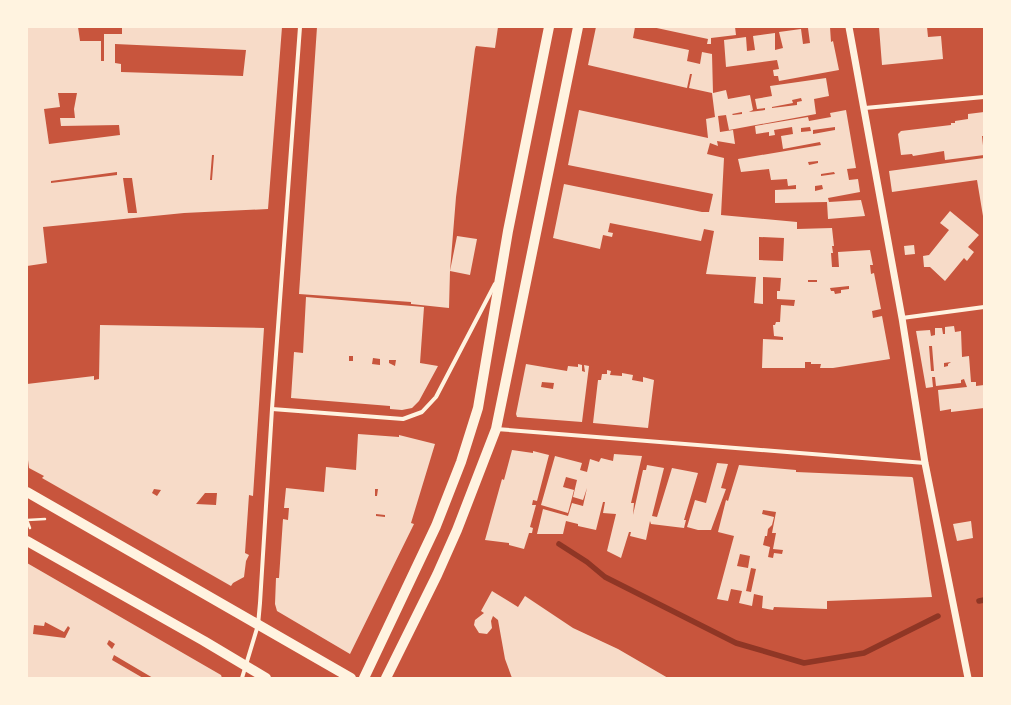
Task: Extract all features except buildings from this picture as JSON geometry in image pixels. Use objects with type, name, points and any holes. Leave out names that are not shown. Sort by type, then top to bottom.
[{"type":"main road","points":[[364,678],[432,533],[461,462],[478,408],[503,270],[508,231],[549,27]]},
{"type":"main road","points":[[386,678],[437,575],[482,469],[496,429],[578,27]]},
{"type":"main road","points":[[27,492],[350,678]]},
{"type":"main road","points":[[27,541],[204,641],[266,678]]},
{"type":"street","points":[[242,678],[258,625],[272,408],[300,27]]},
{"type":"street","points":[[849,27],[865,108],[902,318],[925,463],[968,678]]},
{"type":"street","points":[[865,108],[984,97]]},
{"type":"street","points":[[272,408],[403,419],[422,412],[436,397],[503,270]]},
{"type":"street","points":[[902,318],[984,308]]},
{"type":"street","points":[[496,429],[925,463]]},
{"type":"waterway","points":[[559,544],[587,562],[605,577],[736,643],[804,663],[864,653],[938,616]]},
{"type":"waterway","points":[[979,601],[984,600]]}]
